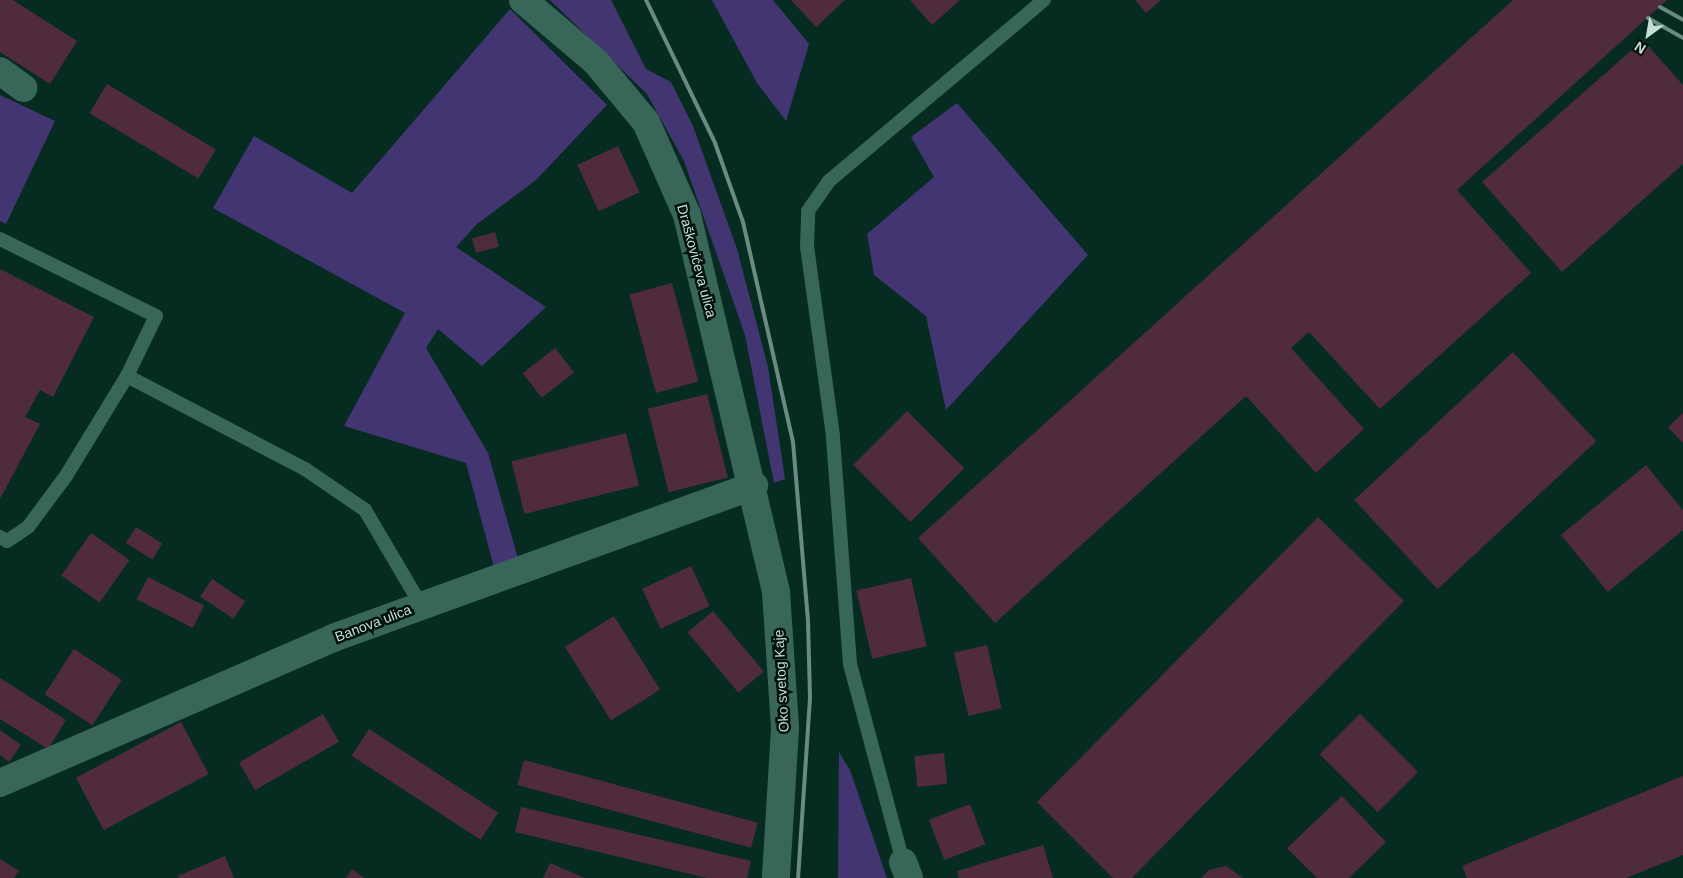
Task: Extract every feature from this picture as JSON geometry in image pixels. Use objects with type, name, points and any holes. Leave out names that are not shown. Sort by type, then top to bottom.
[{"type":"street","name":"Draškovićeva ulica","points":[[523,0],[596,62],[646,122],[668,167],[687,215],[754,486]]},
{"type":"street","points":[[0,72],[23,88]]},
{"type":"street","name":"Banova ulica","points":[[0,783],[333,638],[754,486]]},
{"type":"street","name":"Oko svetog Kaje","points":[[754,486],[776,592],[785,729],[776,878]]},
{"type":"lane","points":[[906,870],[850,664],[833,436],[807,247],[808,211],[829,181],[1044,0]]},
{"type":"lane","points":[[0,239],[156,316],[127,376],[66,476],[28,527],[7,541],[0,538]]},
{"type":"lane","points":[[127,376],[304,469],[365,510],[421,605]]},
{"type":"shaded area","points":[[550,0],[611,0],[646,69],[671,82],[693,126],[737,249],[768,367],[785,479],[774,483],[745,335],[684,161],[647,94]]},
{"type":"shaded area","points":[[712,0],[773,0],[809,44],[786,121],[757,83]]},
{"type":"shaded area","points":[[510,9],[607,105],[536,180],[477,224],[456,247],[546,307],[482,366],[438,329],[426,348],[488,453],[519,562],[495,571],[466,463],[344,426],[405,313],[213,208],[254,136],[352,193]]},
{"type":"shaded area","points":[[0,95],[55,121],[6,224],[0,221]]},
{"type":"shaded area","points":[[957,103],[1088,255],[946,410],[926,316],[874,275],[867,234],[934,177],[911,137]]},
{"type":"shaded area","points":[[839,752],[850,770],[887,878],[838,878]]},
{"type":"building","points":[[0,0],[13,0],[77,41],[50,84],[0,52]]},
{"type":"building","points":[[791,0],[845,0],[816,27]]},
{"type":"building","points":[[910,0],[960,0],[932,25]]},
{"type":"building","points":[[1135,0],[1161,0],[1146,13]]},
{"type":"building","points":[[1513,0],[1667,0],[1457,190],[1531,273],[1380,409],[1309,332],[1291,348],[1364,429],[1316,473],[1246,396],[995,623],[918,538]]},
{"type":"building","points":[[1643,40],[1683,85],[1683,164],[1562,272],[1482,182]]},
{"type":"building","points":[[107,84],[216,149],[198,179],[89,113]]},
{"type":"building","points":[[618,146],[640,192],[599,211],[577,165]]},
{"type":"building","points":[[495,232],[499,246],[476,253],[472,239]]},
{"type":"building","points":[[0,269],[94,317],[53,397],[40,390],[25,417],[40,424],[0,499]]},
{"type":"building","points":[[672,283],[698,382],[656,393],[629,294]]},
{"type":"building","points":[[555,348],[574,372],[542,398],[523,373]]},
{"type":"building","points":[[1513,352],[1596,441],[1438,589],[1354,500]]},
{"type":"building","points":[[707,394],[728,477],[669,492],[648,409]]},
{"type":"building","points":[[907,411],[964,468],[911,522],[853,465]]},
{"type":"building","points":[[1683,413],[1683,443],[1668,427]]},
{"type":"building","points":[[626,433],[639,485],[525,514],[512,462]]},
{"type":"building","points":[[1646,465],[1683,510],[1683,530],[1608,592],[1561,535]]},
{"type":"building","points":[[1318,517],[1404,601],[1132,878],[1113,878],[1037,802]]},
{"type":"building","points":[[136,527],[162,543],[152,560],[126,543]]},
{"type":"building","points":[[91,533],[130,560],[100,603],[61,576]]},
{"type":"building","points":[[691,566],[710,606],[661,629],[642,589]]},
{"type":"building","points":[[148,577],[204,606],[193,628],[137,599]]},
{"type":"building","points":[[911,578],[927,646],[872,659],[856,591]]},
{"type":"building","points":[[212,579],[245,601],[233,619],[200,596]]},
{"type":"building","points":[[713,611],[764,672],[739,693],[688,632]]},
{"type":"building","points":[[614,616],[660,690],[611,721],[565,647]]},
{"type":"building","points":[[987,645],[1002,708],[968,716],[954,653]]},
{"type":"building","points":[[74,649],[122,680],[92,725],[45,694]]},
{"type":"building","points":[[0,678],[66,720],[48,749],[0,719]]},
{"type":"building","points":[[323,714],[339,742],[255,790],[239,763]]},
{"type":"building","points":[[1360,714],[1418,772],[1378,812],[1320,754]]},
{"type":"building","points":[[181,722],[209,774],[104,830],[76,778]]},
{"type":"building","points":[[369,729],[498,813],[481,840],[352,756]]},
{"type":"building","points":[[0,730],[21,745],[9,762],[0,755]]},
{"type":"building","points":[[944,753],[947,784],[917,787],[914,756]]},
{"type":"building","points":[[524,760],[758,823],[751,848],[517,785]]},
{"type":"building","points":[[1683,776],[1683,855],[1626,878],[1467,878],[1462,866]]},
{"type":"building","points":[[1342,796],[1386,842],[1349,878],[1317,878],[1287,848]]},
{"type":"building","points":[[970,804],[985,844],[944,860],[929,820]]},
{"type":"building","points":[[521,807],[751,861],[747,878],[707,878],[515,832]]},
{"type":"building","points":[[1043,845],[1053,878],[959,878],[957,871]]},
{"type":"building","points":[[225,856],[234,878],[179,878],[178,876]]},
{"type":"building","points":[[0,859],[19,871],[14,878],[0,878]]},
{"type":"building","points":[[550,863],[585,878],[543,878]]},
{"type":"building","points":[[1226,866],[1243,878],[1201,878],[1209,870]]},
{"type":"building","points":[[352,869],[364,878],[346,878]]},
{"type":"railway","points":[[646,0],[715,143],[743,222],[793,442],[808,621],[810,698],[798,878]]},
{"type":"railway","points":[[1660,7],[1683,20]]},
{"type":"railway","points":[[1648,18],[1683,38]]}]
